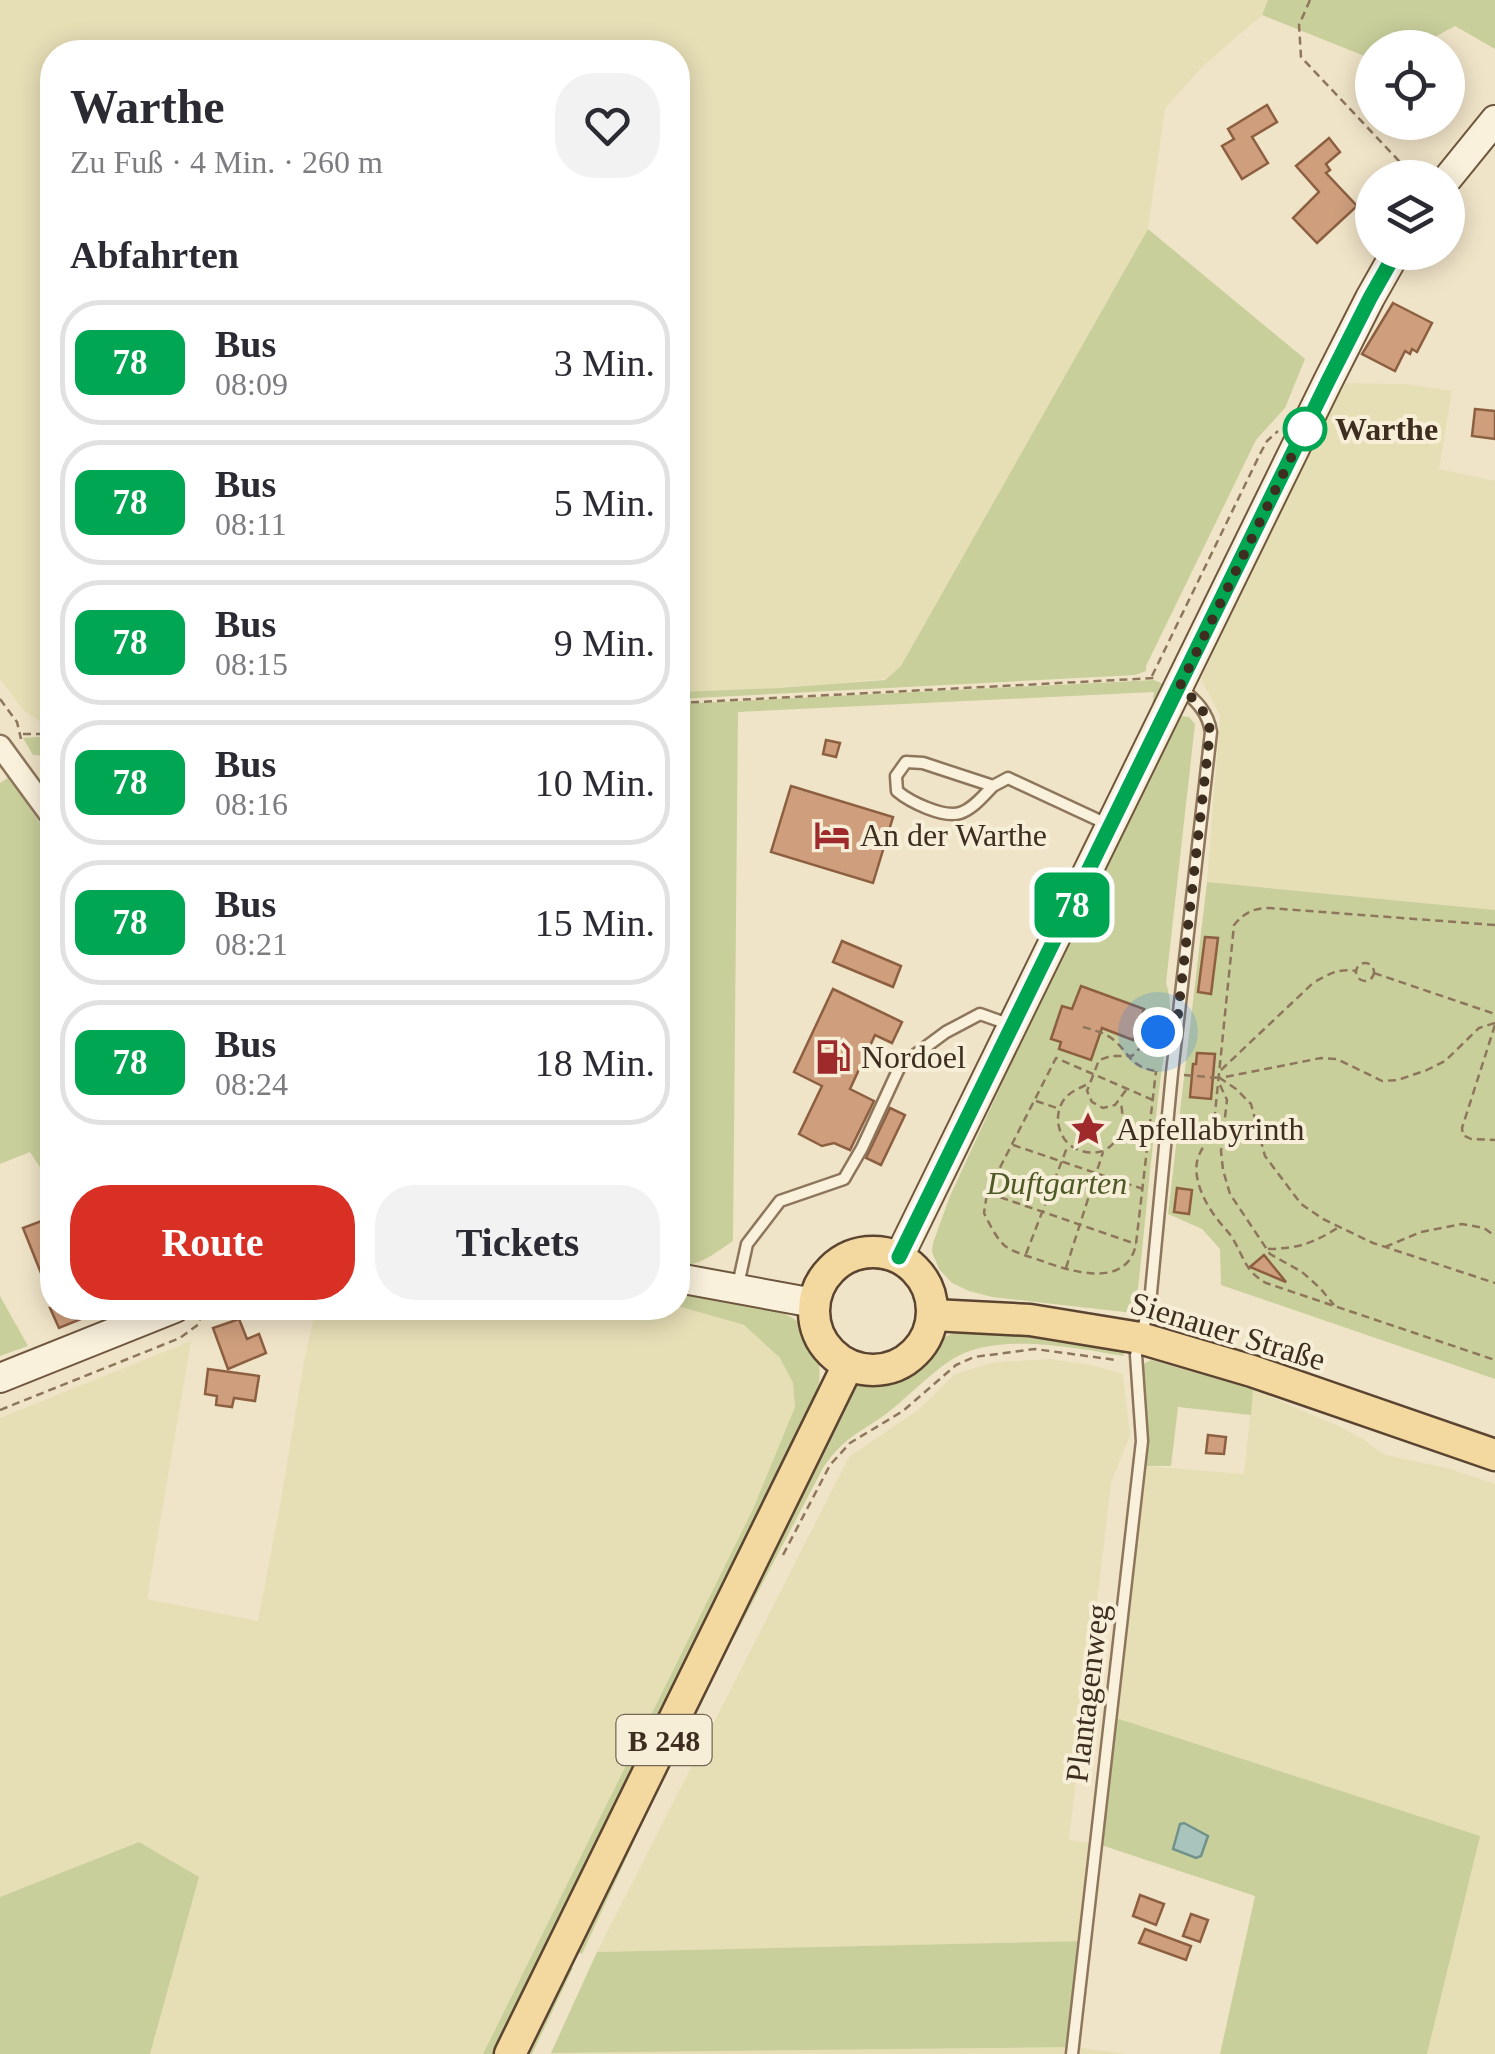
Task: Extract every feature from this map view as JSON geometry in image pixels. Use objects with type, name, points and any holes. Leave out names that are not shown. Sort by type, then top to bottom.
[{"type":"main road","points":[[1463,160],[1495,120]]},
{"type":"main road","points":[[899,1257],[1386,270]]},
{"type":"main road","points":[[862,1252],[899,1257],[924,1280],[931,1297],[930,1331],[911,1358],[896,1366],[880,1371],[848,1365],[832,1354],[814,1322],[814,1302],[820,1286],[830,1270],[862,1252]]},
{"type":"main road","points":[[690,1280],[814,1302]]},
{"type":"main road","name":"Sienauer Straße","points":[[932,1315],[1030,1320],[1138,1350],[1252,1371],[1495,1455]]},
{"type":"main road","points":[[0,1378],[145,1320]]},
{"type":"main road","name":"B 248","points":[[510,2054],[848,1365]]},
{"type":"street","points":[[7,747],[40,798]]},
{"type":"lane","name":"Plantagenweg","points":[[1072,2054],[1142,1441],[1138,1350],[1150,1304],[1210,732],[1210,722],[1203,710],[1180,686]]},
{"type":"lane","points":[[994,786],[923,763],[906,762],[896,776],[897,792],[910,802],[946,813],[965,811],[1008,778],[1112,826]]},
{"type":"lane","points":[[738,1289],[747,1244],[780,1201],[844,1179],[900,1066],[946,1032],[980,1014],[1012,1026]]},
{"type":"path","points":[[1310,0],[1300,24],[1302,57],[1398,160]]},
{"type":"path","points":[[1151,678],[1261,452],[1278,430]]},
{"type":"path","points":[[690,702],[1161,677],[1180,686]]},
{"type":"path","points":[[0,700],[17,722],[20,734]]},
{"type":"path","points":[[7,747],[20,734]]},
{"type":"path","points":[[7,747],[20,734],[40,734]]},
{"type":"path","points":[[1495,925],[1288,909],[1254,908],[1240,917],[1234,926],[1213,1132],[1198,1154],[1197,1172],[1200,1192],[1232,1237],[1253,1276],[1495,1360]]},
{"type":"path","points":[[1367,962],[1374,968],[1374,974],[1366,981],[1360,979],[1356,970],[1367,962]]},
{"type":"path","points":[[1220,1072],[1313,983],[1331,972],[1356,970]]},
{"type":"path","points":[[1374,974],[1495,1014]]},
{"type":"path","points":[[1219,1081],[1321,1058],[1337,1059],[1382,1081],[1398,1080],[1445,1061],[1480,1028],[1495,1024]]},
{"type":"path","points":[[1495,1024],[1462,1128],[1463,1135],[1472,1139],[1495,1140]]},
{"type":"path","points":[[1083,1027],[1112,1039],[1140,1067],[1219,1081],[1236,1089],[1250,1104],[1265,1156],[1284,1184],[1301,1204],[1339,1228],[1495,1283]]},
{"type":"path","points":[[1127,1089],[1120,1102],[1109,1108],[1097,1106],[1088,1097],[1087,1084],[1102,1058],[1132,1056],[1158,1032],[1176,1032]]},
{"type":"path","points":[[1153,1100],[1056,1058],[987,1192],[984,1213],[1006,1246],[1065,1269],[1094,1274],[1128,1264],[1136,1244],[1150,1133],[1156,1071]]},
{"type":"path","points":[[1219,1081],[1227,1100],[1221,1150],[1230,1194],[1270,1254],[1302,1272],[1336,1306]]},
{"type":"path","points":[[1087,1084],[1066,1097],[1060,1108],[1058,1121],[1068,1144],[1092,1152],[1115,1142],[1124,1118],[1120,1102]]},
{"type":"path","points":[[1034,1101],[1060,1108]]},
{"type":"path","points":[[1122,1130],[1150,1133]]},
{"type":"path","points":[[1026,1255],[1068,1144]]},
{"type":"path","points":[[1012,1145],[1143,1189]]},
{"type":"path","points":[[1065,1269],[1104,1150]]},
{"type":"path","points":[[987,1192],[1136,1244]]},
{"type":"path","points":[[1385,1247],[1421,1232],[1462,1224],[1484,1228],[1495,1236]]},
{"type":"path","points":[[1266,1249],[1298,1248],[1339,1228]]},
{"type":"path","points":[[0,1410],[180,1338],[200,1320]]},
{"type":"path","points":[[781,1558],[830,1465],[850,1443],[903,1412],[956,1365],[974,1356],[1035,1349],[1138,1350]]},
{"type":"shaded area","points":[[0,0],[1268,0],[1262,15],[1202,67],[1165,108],[1148,229],[901,666],[885,679],[690,692],[690,40],[40,40],[40,721],[24,711],[0,679]]},
{"type":"shaded area","points":[[1338,383],[1405,384],[1452,391],[1439,469],[1495,481],[1495,910],[1207,882],[1220,716],[1201,679]]},
{"type":"shaded area","points":[[690,1309],[744,1325],[780,1358],[793,1383],[795,1407],[753,1509],[483,2054],[150,2054],[199,1877],[139,1842],[0,1897],[0,1418],[191,1341],[147,1599],[258,1621],[313,1320],[690,1320]]},
{"type":"shaded area","points":[[1051,1359],[1123,1374],[1130,1435],[1111,1483],[1069,1840],[1098,1844],[1086,1941],[597,1952],[849,1457],[918,1410],[955,1374],[996,1362]]},
{"type":"shaded area","points":[[1253,1389],[1338,1426],[1385,1455],[1447,1468],[1495,1484],[1495,2054],[1427,2054],[1479,1836],[1113,1717],[1144,1466],[1244,1474]]},
{"type":"shaded area","points":[[1075,2047],[1126,2054],[550,2054],[551,2053]]},
{"type":"green space","points":[[1268,0],[1495,0],[1495,49],[1455,26],[1448,30],[1355,30],[1355,52],[1262,15]]},
{"type":"green space","points":[[1148,229],[1305,359],[1285,408],[1256,440],[1146,671],[1135,675],[690,698],[690,692],[885,680],[901,666]]},
{"type":"green space","points":[[1154,680],[1168,686],[1149,727],[1154,692],[738,712],[733,1241],[690,1264],[690,703]]},
{"type":"green space","name":"Duftgarten","points":[[1182,716],[1195,724],[1166,983],[1169,1029],[1157,1104],[1136,1306],[1133,1313],[969,1291],[952,1283],[939,1269],[932,1252],[950,1196],[1107,856],[1175,720]]},
{"type":"green space","points":[[40,737],[40,755],[33,755],[23,738]]},
{"type":"green space","points":[[9,777],[40,823],[40,1167],[30,1152],[0,1164],[0,783]]},
{"type":"green space","points":[[1207,882],[1495,910],[1495,1379],[1221,1285],[1220,1249],[1202,1229],[1168,1214]]},
{"type":"green space","points":[[690,1294],[785,1314],[796,1321],[816,1349],[820,1372],[817,1396],[501,2054],[483,2054],[753,1509],[795,1407],[793,1383],[780,1358],[744,1325],[690,1309]]},
{"type":"green space","points":[[0,1296],[28,1346],[0,1356]]},
{"type":"green space","points":[[1031,1330],[1123,1350],[1124,1356],[1036,1344],[969,1351],[951,1360],[838,1449],[823,1468],[686,1729],[582,1954],[578,1952],[576,1944],[845,1400],[857,1385],[879,1382],[910,1369],[939,1339],[960,1331]]},
{"type":"green space","points":[[1151,1360],[1253,1389],[1251,1415],[1178,1407],[1171,1466],[1144,1466],[1147,1436],[1143,1364]]},
{"type":"green space","points":[[1113,1717],[1480,1836],[1427,2054],[1220,2054],[1255,1896],[1098,1844]]},
{"type":"green space","points":[[139,1842],[199,1877],[150,2054],[0,2054],[0,1897]]},
{"type":"green space","points":[[1086,1941],[1075,2047],[551,2053],[597,1952]]},
{"type":"green space","points":[[569,1967],[573,1968],[532,2054],[520,2054]]},
{"type":"water","points":[[1180,1824],[1208,1836],[1201,1856],[1196,1858],[1173,1849]]},
{"type":"building","points":[[1267,105],[1277,122],[1252,137],[1268,163],[1242,179],[1222,146],[1234,139],[1228,129]]},
{"type":"building","points":[[1329,138],[1340,152],[1326,164],[1330,170],[1326,173],[1355,204],[1317,243],[1293,218],[1319,192],[1296,166]]},
{"type":"building","points":[[1393,303],[1432,323],[1417,352],[1405,351],[1395,371],[1362,354]]},
{"type":"building","points":[[1475,409],[1495,411],[1495,439],[1472,436]]},
{"type":"building","points":[[826,740],[840,743],[836,757],[823,754]]},
{"type":"building","name":"An der Warthe","points":[[791,786],[893,817],[873,883],[771,852]]},
{"type":"building","points":[[1205,937],[1218,938],[1211,994],[1198,992]]},
{"type":"building","points":[[842,941],[901,966],[893,987],[833,962]]},
{"type":"building","points":[[1081,986],[1144,1009],[1133,1040],[1102,1028],[1091,1060],[1059,1049],[1061,1042],[1051,1039],[1062,1006],[1072,1009]]},
{"type":"building","name":"Nordoel","points":[[833,989],[902,1022],[892,1043],[875,1035],[850,1089],[874,1101],[850,1150],[834,1143],[822,1146],[799,1134],[822,1086],[794,1072]]},
{"type":"building","points":[[1197,1053],[1215,1054],[1211,1099],[1190,1097]]},
{"type":"building","points":[[890,1108],[905,1115],[881,1165],[866,1158]]},
{"type":"building","points":[[1177,1188],[1192,1190],[1189,1214],[1174,1212]]},
{"type":"building","points":[[40,1222],[40,1270],[23,1228]]},
{"type":"building","points":[[1264,1255],[1286,1282],[1250,1267]]},
{"type":"building","points":[[55,1320],[79,1320],[59,1328]]},
{"type":"building","points":[[239,1320],[247,1339],[259,1334],[266,1353],[228,1369],[213,1328]]},
{"type":"building","points":[[208,1369],[259,1376],[255,1401],[234,1398],[232,1407],[216,1405],[217,1396],[205,1394]]},
{"type":"building","points":[[1208,1435],[1226,1437],[1224,1454],[1206,1453]]},
{"type":"building","points":[[1140,1895],[1164,1904],[1156,1925],[1133,1916]]},
{"type":"building","points":[[1191,1914],[1208,1920],[1200,1942],[1183,1936]]},
{"type":"building","points":[[1145,1929],[1191,1946],[1186,1960],[1139,1943]]},
{"type":"bus line","name":"78","points":[[899,1257],[1386,270]]},
{"type":"place","name":"Warthe","points":[[1305,429]]},
{"type":"place","name":"An der Warthe","points":[[832,835]]},
{"type":"place","name":"Nordoel","points":[[833,1057]]},
{"type":"place","name":"Apfellabyrinth","points":[[1088,1129]]},
{"type":"route","points":[[1158,1032],[1176,1032],[1210,732],[1210,722],[1203,710],[1180,686],[1305,429]]}]
